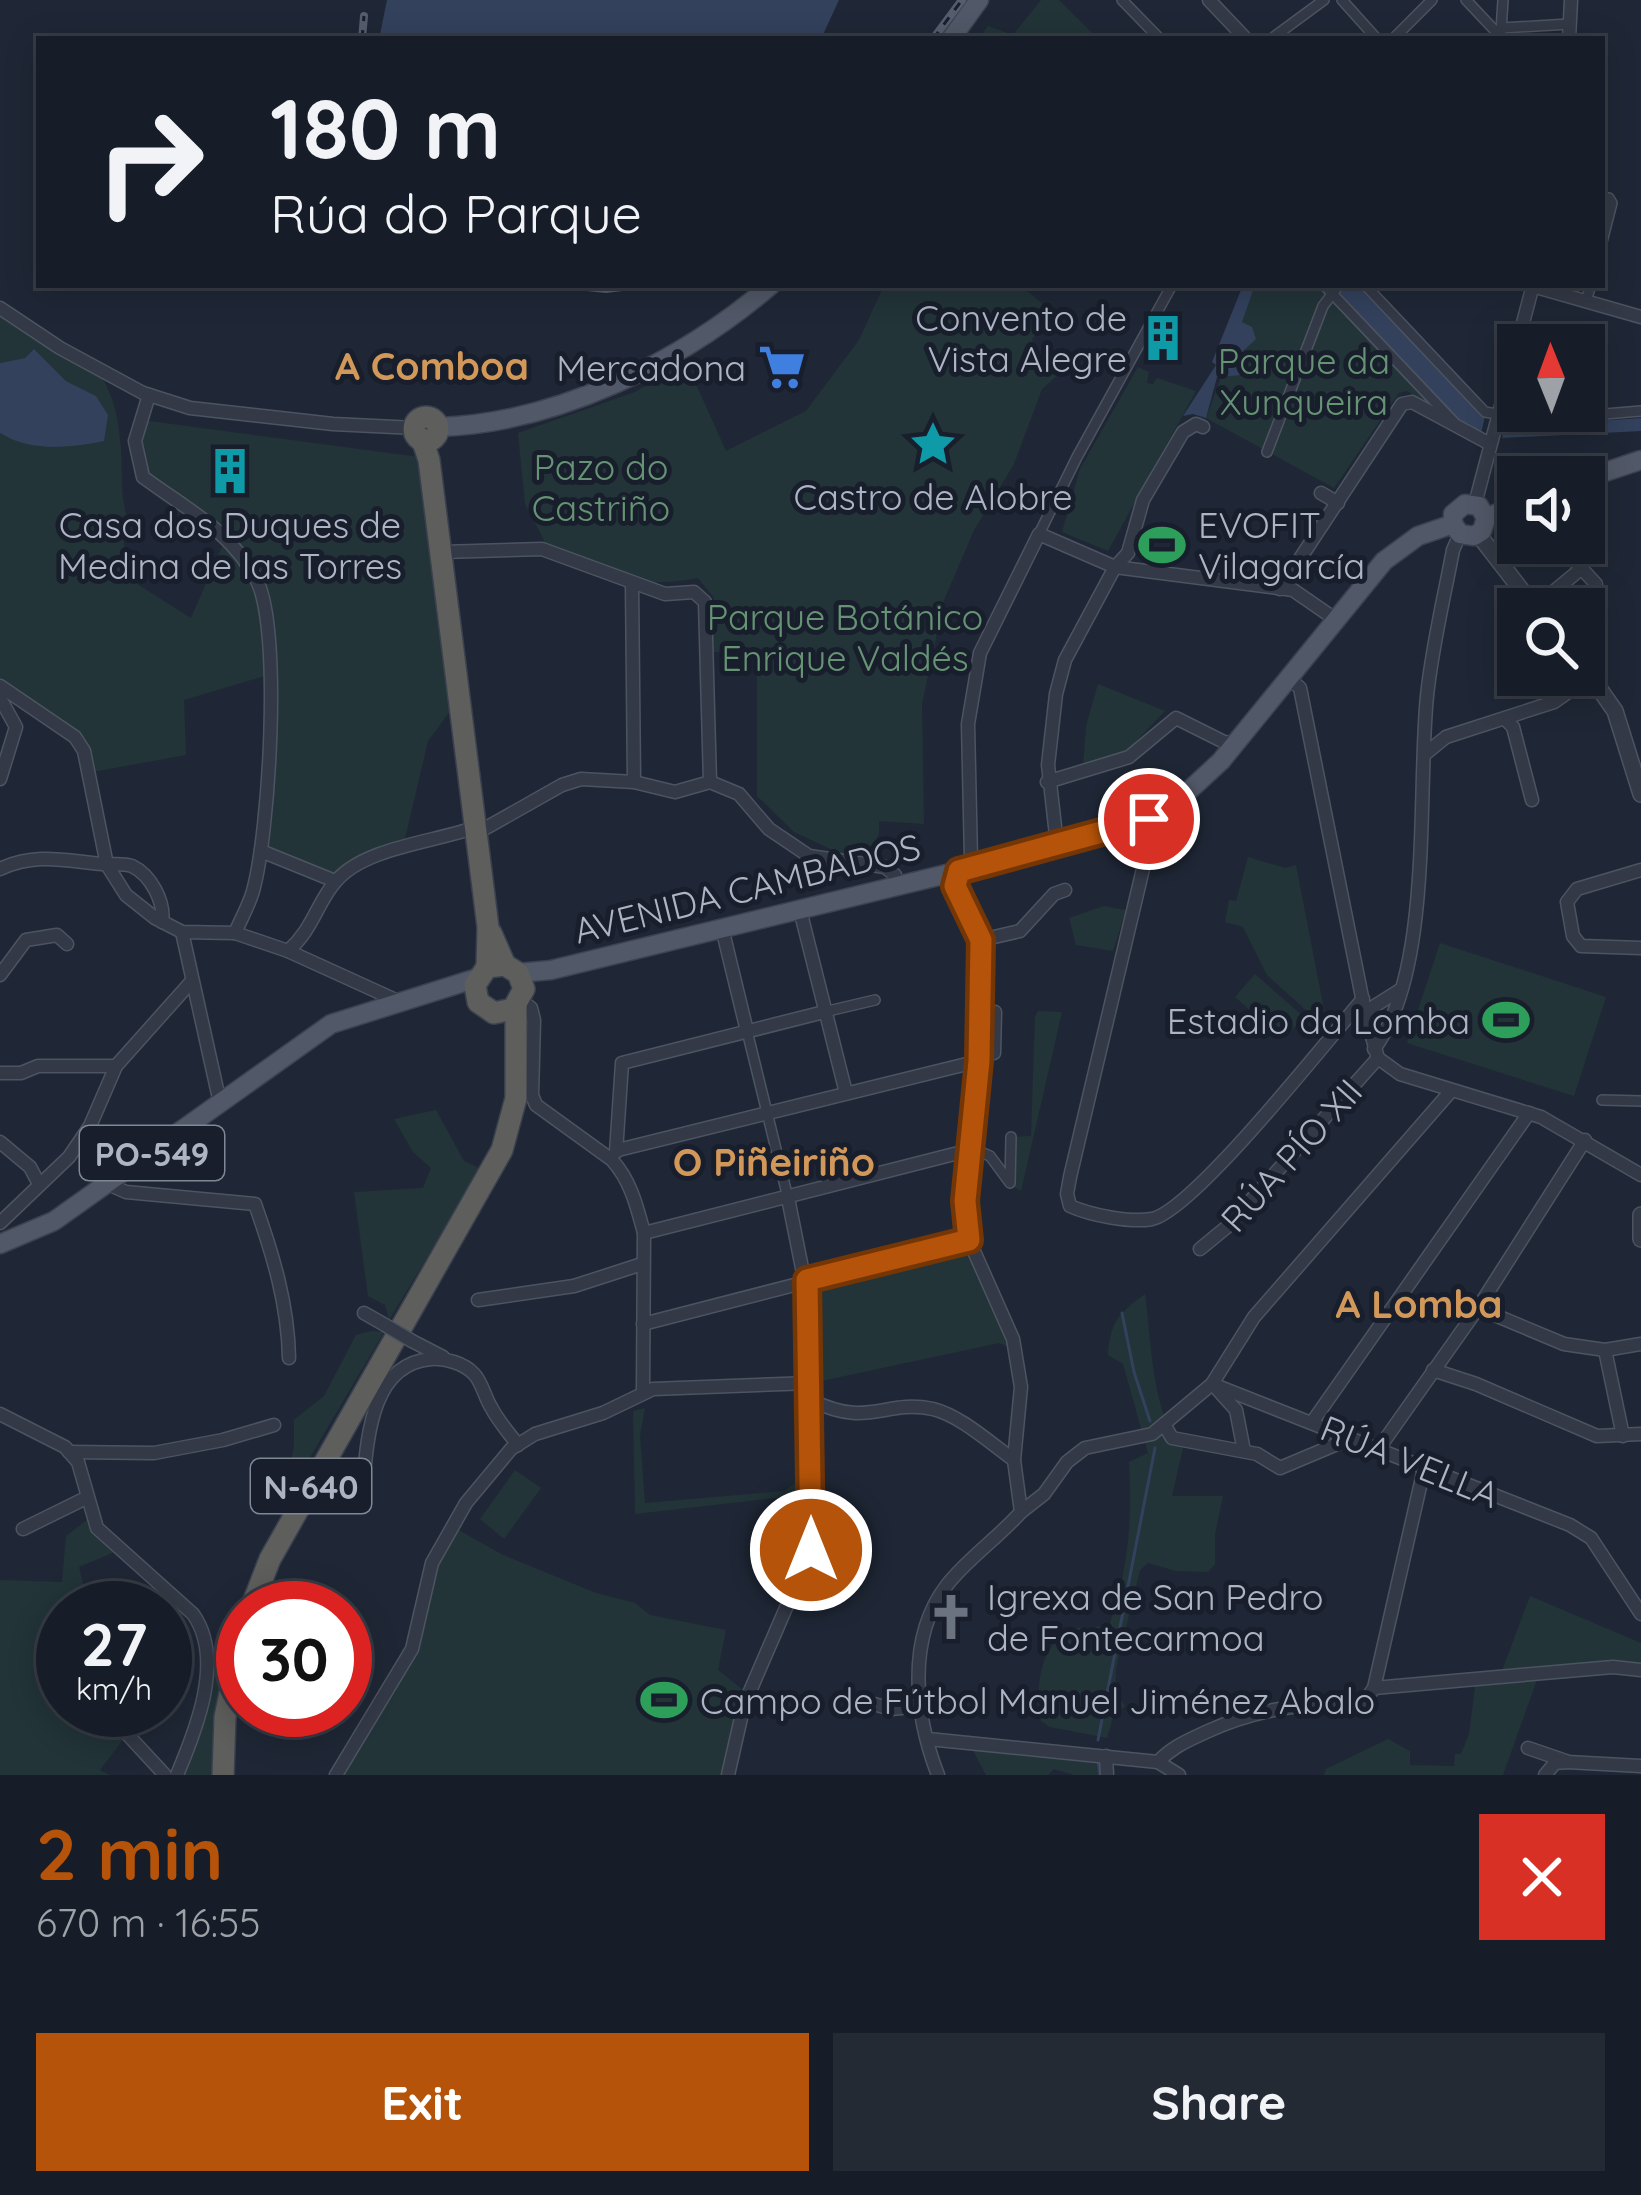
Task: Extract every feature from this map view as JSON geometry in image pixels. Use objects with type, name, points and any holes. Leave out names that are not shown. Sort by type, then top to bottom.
[{"type":"highway","points":[[427,433],[488,926],[502,988]]},
{"type":"highway","name":"N-640","points":[[261,1581],[502,1150],[512,1122],[516,1070],[502,988]]},
{"type":"highway","points":[[223,1775],[224,1737]]},
{"type":"main road","points":[[941,36],[966,0]]},
{"type":"main road","points":[[953,36],[979,0]]},
{"type":"main road","points":[[427,433],[508,417],[631,376],[694,344],[756,292]]},
{"type":"main road","points":[[1605,472],[1641,460]]},
{"type":"main road","points":[[1149,819],[1190,793],[1402,545],[1497,512]]},
{"type":"main road","name":"AVENIDA CAMBADOS","points":[[502,988],[551,970],[959,871],[1149,819]]},
{"type":"main road","name":"PO-549","points":[[0,1244],[54,1221],[331,1024],[400,1002],[502,988]]},
{"type":"main road","name":"PO-549","points":[[296,1048],[359,1021],[502,988]]},
{"type":"street","points":[[1122,0],[1157,36]]},
{"type":"street","points":[[1209,0],[1243,36]]},
{"type":"street","points":[[1275,36],[1324,0]]},
{"type":"street","points":[[1342,0],[1374,36]]},
{"type":"street","points":[[1396,36],[1432,0]]},
{"type":"street","points":[[1466,0],[1501,34],[1569,32],[1570,0]]},
{"type":"street","points":[[1501,34],[1503,0]]},
{"type":"street","points":[[1605,199],[1612,203],[1605,230]]},
{"type":"street","points":[[1021,1512],[1014,1460],[1021,1388],[1013,1340],[969,1240],[965,1201],[974,1151],[981,940],[955,886],[959,871],[971,859],[968,724],[980,653],[1077,457],[1170,288]]},
{"type":"street","points":[[1267,452],[1331,288],[1456,427]]},
{"type":"street","points":[[1368,288],[1485,412],[1497,417]]},
{"type":"street","name":"RÚA PÍO XII","points":[[1521,324],[1530,288]]},
{"type":"street","points":[[1541,288],[1641,317]]},
{"type":"street","points":[[1586,301],[1590,288]]},
{"type":"street","points":[[0,308],[60,348],[149,395],[190,408],[427,433]]},
{"type":"street","points":[[149,395],[135,441],[143,477],[227,536],[259,585],[267,626],[262,851],[253,895],[235,933]]},
{"type":"street","points":[[1280,589],[1402,404],[1412,402],[1491,442]]},
{"type":"street","points":[[1605,414],[1641,411]]},
{"type":"street","name":"RÚA PÍO XII","points":[[1200,1250],[1228,1226],[1376,1053],[1385,1035],[1414,940],[1426,715],[1449,572],[1470,523],[1497,417]]},
{"type":"street","points":[[1057,844],[1047,782],[1049,740],[1065,659],[1114,567],[1128,553],[1143,500],[1168,455],[1186,427],[1203,427]]},
{"type":"street","points":[[1321,493],[1338,503]]},
{"type":"street","points":[[1470,523],[1520,588]]},
{"type":"street","points":[[1040,533],[1114,567],[1293,590],[1335,619]]},
{"type":"street","points":[[442,552],[542,549],[665,594],[694,592],[705,602],[710,782]]},
{"type":"street","points":[[1578,564],[1596,584]]},
{"type":"street","points":[[1559,588],[1582,568]]},
{"type":"street","points":[[632,583],[634,782]]},
{"type":"street","points":[[1288,677],[1300,688],[1376,1053],[1400,1074],[1529,1113],[1641,1174]]},
{"type":"street","points":[[0,686],[75,737],[84,751],[107,865],[126,895],[182,932],[235,933],[288,951],[400,1002]]},
{"type":"street","points":[[1425,754],[1454,734],[1506,720],[1562,696]]},
{"type":"street","points":[[1603,696],[1620,722],[1641,794]]},
{"type":"street","points":[[0,698],[16,727],[0,779]]},
{"type":"street","points":[[1426,715],[1438,728],[1454,734]]},
{"type":"street","points":[[1047,782],[1130,757],[1176,718],[1233,743]]},
{"type":"street","points":[[1506,720],[1513,727],[1532,800]]},
{"type":"street","points":[[288,951],[313,923],[335,881],[370,858],[477,830],[581,779],[634,782],[675,792],[710,782],[740,794],[769,829],[809,856],[885,867],[897,884]]},
{"type":"street","points":[[1149,819],[1151,835],[1070,1177],[1070,1206],[1142,1220],[1174,1207],[1207,1178],[1364,1005],[1401,989]]},
{"type":"street","points":[[262,851],[335,881]]},
{"type":"street","points":[[0,869],[18,860],[57,856],[128,865],[146,877],[161,900],[162,922]]},
{"type":"street","points":[[1641,870],[1577,890],[1567,902],[1573,936],[1580,946],[1641,948]]},
{"type":"street","points":[[981,940],[1020,931],[1054,894],[1065,890]]},
{"type":"street","points":[[800,910],[846,1093]]},
{"type":"street","points":[[722,928],[807,1280],[812,1400],[811,1550],[744,1706],[728,1775]]},
{"type":"street","points":[[182,932],[220,1103]]},
{"type":"street","points":[[0,975],[26,940],[57,935],[67,944]]},
{"type":"street","points":[[0,1223],[58,1171],[79,1144],[116,1066],[191,982]]},
{"type":"street","points":[[502,988],[531,1008],[536,1105],[615,1155],[979,1061]]},
{"type":"street","points":[[643,1392],[644,1234],[615,1155],[622,1063],[875,1000]]},
{"type":"street","points":[[980,1012],[995,1012],[994,1053]]},
{"type":"street","points":[[0,1073],[21,1073],[38,1066],[116,1066]]},
{"type":"street","points":[[938,1775],[921,1706],[917,1664],[926,1627],[943,1589],[1044,1494],[1067,1462],[1085,1448],[1152,1434],[1212,1384],[1254,1317],[1451,1091]]},
{"type":"street","points":[[1602,1100],[1641,1100]]},
{"type":"street","points":[[1312,1421],[1529,1113]]},
{"type":"street","points":[[644,1234],[974,1151],[990,1156],[1010,1183],[1011,1137]]},
{"type":"street","points":[[1377,1451],[1478,1308],[1586,1140]]},
{"type":"street","points":[[0,1142],[30,1167],[39,1184]]},
{"type":"street","points":[[108,1184],[126,1192],[255,1204],[280,1278],[289,1358]]},
{"type":"street","points":[[1641,1221],[1641,1239]]},
{"type":"street","points":[[643,1324],[969,1240]]},
{"type":"street","points":[[478,1300],[574,1286],[642,1264]]},
{"type":"street","points":[[1478,1308],[1564,1344],[1605,1350],[1641,1344]]},
{"type":"street","points":[[364,1313],[474,1374],[492,1410],[518,1445]]},
{"type":"street","points":[[1605,1350],[1623,1436]]},
{"type":"street","points":[[362,1496],[371,1421],[389,1382],[410,1364],[450,1360]]},
{"type":"street","points":[[1433,1370],[1597,1436],[1641,1434]]},
{"type":"street","points":[[336,1775],[412,1649],[433,1563],[466,1503],[518,1445],[535,1434],[603,1413],[653,1389],[811,1383]]},
{"type":"street","points":[[1212,1384],[1236,1410],[1244,1451]]},
{"type":"street","name":"RÚA VELLA","points":[[1212,1384],[1556,1518],[1591,1538],[1641,1614]]},
{"type":"street","points":[[812,1400],[836,1413],[857,1416],[936,1410],[1014,1460]]},
{"type":"street","points":[[0,1414],[69,1451],[78,1462],[97,1528],[202,1626],[205,1680],[191,1743],[177,1775]]},
{"type":"street","points":[[1164,1424],[1178,1440],[1244,1451],[1280,1468],[1350,1439]]},
{"type":"street","points":[[69,1451],[154,1453],[274,1425]]},
{"type":"street","points":[[1158,1762],[1169,1749],[1244,1714],[1364,1702],[1374,1688],[1424,1469]]},
{"type":"street","points":[[23,1529],[86,1498]]},
{"type":"street","points":[[1374,1688],[1613,1667],[1641,1670]]},
{"type":"street","points":[[874,1704],[892,1709],[921,1706]]},
{"type":"street","points":[[129,1737],[165,1775]]},
{"type":"street","points":[[928,1739],[1158,1762],[1178,1775]]},
{"type":"street","points":[[1528,1748],[1568,1762]]},
{"type":"street","points":[[1106,1756],[1106,1775]]},
{"type":"street","points":[[1545,1775],[1556,1763],[1641,1766]]},
{"type":"green space","points":[[1041,0],[1059,0],[1095,36],[980,36],[988,26],[1013,35]]},
{"type":"green space","points":[[883,288],[1025,288],[1055,314],[1032,339],[1038,360],[1058,375],[1042,389],[1014,464],[974,530],[944,600],[922,704],[924,824],[879,821],[879,834],[863,864],[794,832],[757,796],[757,654],[713,652],[714,598],[698,578],[635,581],[542,549],[544,540],[525,504],[518,433],[635,392],[686,362],[726,451],[806,411],[859,340]]},
{"type":"green space","name":"Parque da Xunqueira","points":[[1254,288],[1324,288],[1435,402],[1432,406],[1407,391],[1399,393],[1334,488],[1206,418]]},
{"type":"green space","points":[[0,309],[69,346],[99,374],[117,418],[123,500],[132,532],[124,539],[126,577],[191,618],[225,540],[143,477],[135,441],[142,420],[419,457],[460,698],[428,741],[403,847],[335,881],[261,851],[268,675],[184,700],[186,755],[92,772],[75,737],[0,684],[0,433],[8,438],[96,396],[66,381],[34,349],[25,358],[0,363]]},
{"type":"green space","points":[[1138,367],[1149,372],[1147,383],[1157,378],[1196,391],[1108,551],[1062,532],[1080,469]]},
{"type":"green space","points":[[1098,684],[1165,711],[1126,752],[1083,767],[1086,726]]},
{"type":"green space","points":[[1248,857],[1285,868],[1296,865],[1328,1030],[1267,975],[1243,927],[1225,922]]},
{"type":"green space","points":[[1104,906],[1126,910],[1113,951],[1076,945],[1069,918]]},
{"type":"green space","name":"Estadio da Lomba","points":[[1440,943],[1606,997],[1574,1096],[1407,1043]]},
{"type":"green space","points":[[1255,974],[1304,1017],[1283,1039],[1235,997]]},
{"type":"green space","points":[[1038,1011],[1062,1012],[1021,1191],[1012,1186],[1013,1137],[1031,1136]]},
{"type":"green space","points":[[436,1110],[464,1161],[481,1169],[389,1320],[385,1305],[368,1296],[354,1192],[423,1188],[431,1168],[413,1152],[394,1119]]},
{"type":"green space","points":[[969,1240],[1014,1349],[999,1343],[812,1383],[811,1494],[635,1514],[633,1411],[645,1408],[640,1436],[645,1503],[784,1491],[801,1479],[802,1392],[811,1383],[807,1279]]},
{"type":"green space","points":[[1145,1294],[1159,1397],[1183,1448],[1172,1496],[1223,1496],[1215,1564],[1208,1572],[1176,1571],[1148,1563],[1140,1570],[1116,1668],[1115,1691],[1125,1706],[1113,1717],[1107,1738],[1050,1727],[1041,1721],[1038,1695],[1043,1666],[1055,1642],[1078,1628],[1109,1626],[1121,1585],[1128,1545],[1129,1462],[1148,1453],[1123,1364],[1108,1355],[1117,1319]]},
{"type":"green space","points":[[384,1332],[279,1510],[294,1447],[294,1420],[324,1396],[356,1335]]},
{"type":"green space","points":[[515,1470],[541,1488],[504,1539],[480,1519]]},
{"type":"green space","points":[[92,1516],[119,1550],[79,1567],[82,1581],[62,1581],[66,1536]]},
{"type":"green space","points":[[457,1529],[503,1555],[596,1593],[635,1603],[650,1615],[726,1630],[718,1670],[743,1690],[724,1775],[338,1775],[358,1737],[372,1737],[372,1712],[406,1648],[432,1563]]},
{"type":"green space","points":[[0,1580],[36,1581],[36,1737],[118,1737],[122,1741],[100,1770],[109,1775],[0,1775]]},
{"type":"green space","points":[[1530,1596],[1641,1643],[1641,1670],[1539,1674],[1503,1775],[1324,1775],[1326,1769],[1388,1739],[1410,1751],[1410,1765],[1454,1766],[1455,1754],[1461,1754],[1469,1734],[1476,1679],[1500,1676]]},
{"type":"green space","points":[[207,1655],[216,1656],[219,1737],[214,1775],[183,1775],[197,1743]]},
{"type":"green space","points":[[968,1741],[1081,1754],[1103,1763],[1103,1775],[1054,1769],[1048,1775],[986,1775]]},
{"type":"water","points":[[387,0],[839,0],[822,36],[380,36]]},
{"type":"water","points":[[1242,288],[1254,288],[1242,322],[1252,327],[1256,339],[1243,351],[1241,375],[1217,377],[1206,418],[1183,416],[1216,365],[1212,362]]},
{"type":"water","points":[[1346,288],[1362,288],[1485,416],[1481,434],[1459,422],[1337,296]]},
{"type":"water","points":[[34,349],[66,381],[96,396],[108,415],[104,441],[37,446],[0,433],[0,363],[25,358]]},
{"type":"water","points":[[1641,418],[1641,431],[1502,438],[1504,432],[1605,432],[1605,420]]},
{"type":"waterway","points":[[1122,1313],[1150,1421]]},
{"type":"waterway","points":[[1098,1740],[1155,1448]]},
{"type":"waterway","points":[[1098,1761],[1100,1775]]},
{"type":"railway","points":[[935,36],[962,0]]},
{"type":"railway","points":[[362,36],[364,16]]},
{"type":"railway","points":[[596,288],[614,288]]},
{"type":"place","name":"Convento de Vista Alegre","points":[[1163,338]]},
{"type":"place","name":"Mercadona","points":[[782,367]]},
{"type":"place","name":"Castro de Alobre","points":[[933,444]]},
{"type":"place","name":"Casa dos Duques de Medina de las Torres","points":[[230,471]]},
{"type":"place","name":"EVOFIT Vilagarcía","points":[[1162,545]]},
{"type":"place","name":"Estadio da Lomba","points":[[1506,1020]]},
{"type":"place","name":"Igrexa de San Pedro de Fontecarmoa","points":[[951,1617]]},
{"type":"place","name":"Campo de Fútbol Manuel Jiménez Abalo","points":[[664,1700]]},
{"type":"district","name":"A Comboa","points":[[432,365]]},
{"type":"district","name":"O Piñeiriño","points":[[774,1161]]},
{"type":"district","name":"A Lomba","points":[[1419,1303]]},
{"type":"route","points":[[811,1550],[807,1280],[969,1240],[965,1201],[979,1061],[981,940],[955,886],[959,871],[1149,819]]},
{"type":"park label","name":"Pazo do Castriño","points":[[601,486]]},
{"type":"park label","name":"Parque Botánico Enrique Valdés","points":[[845,636]]}]
